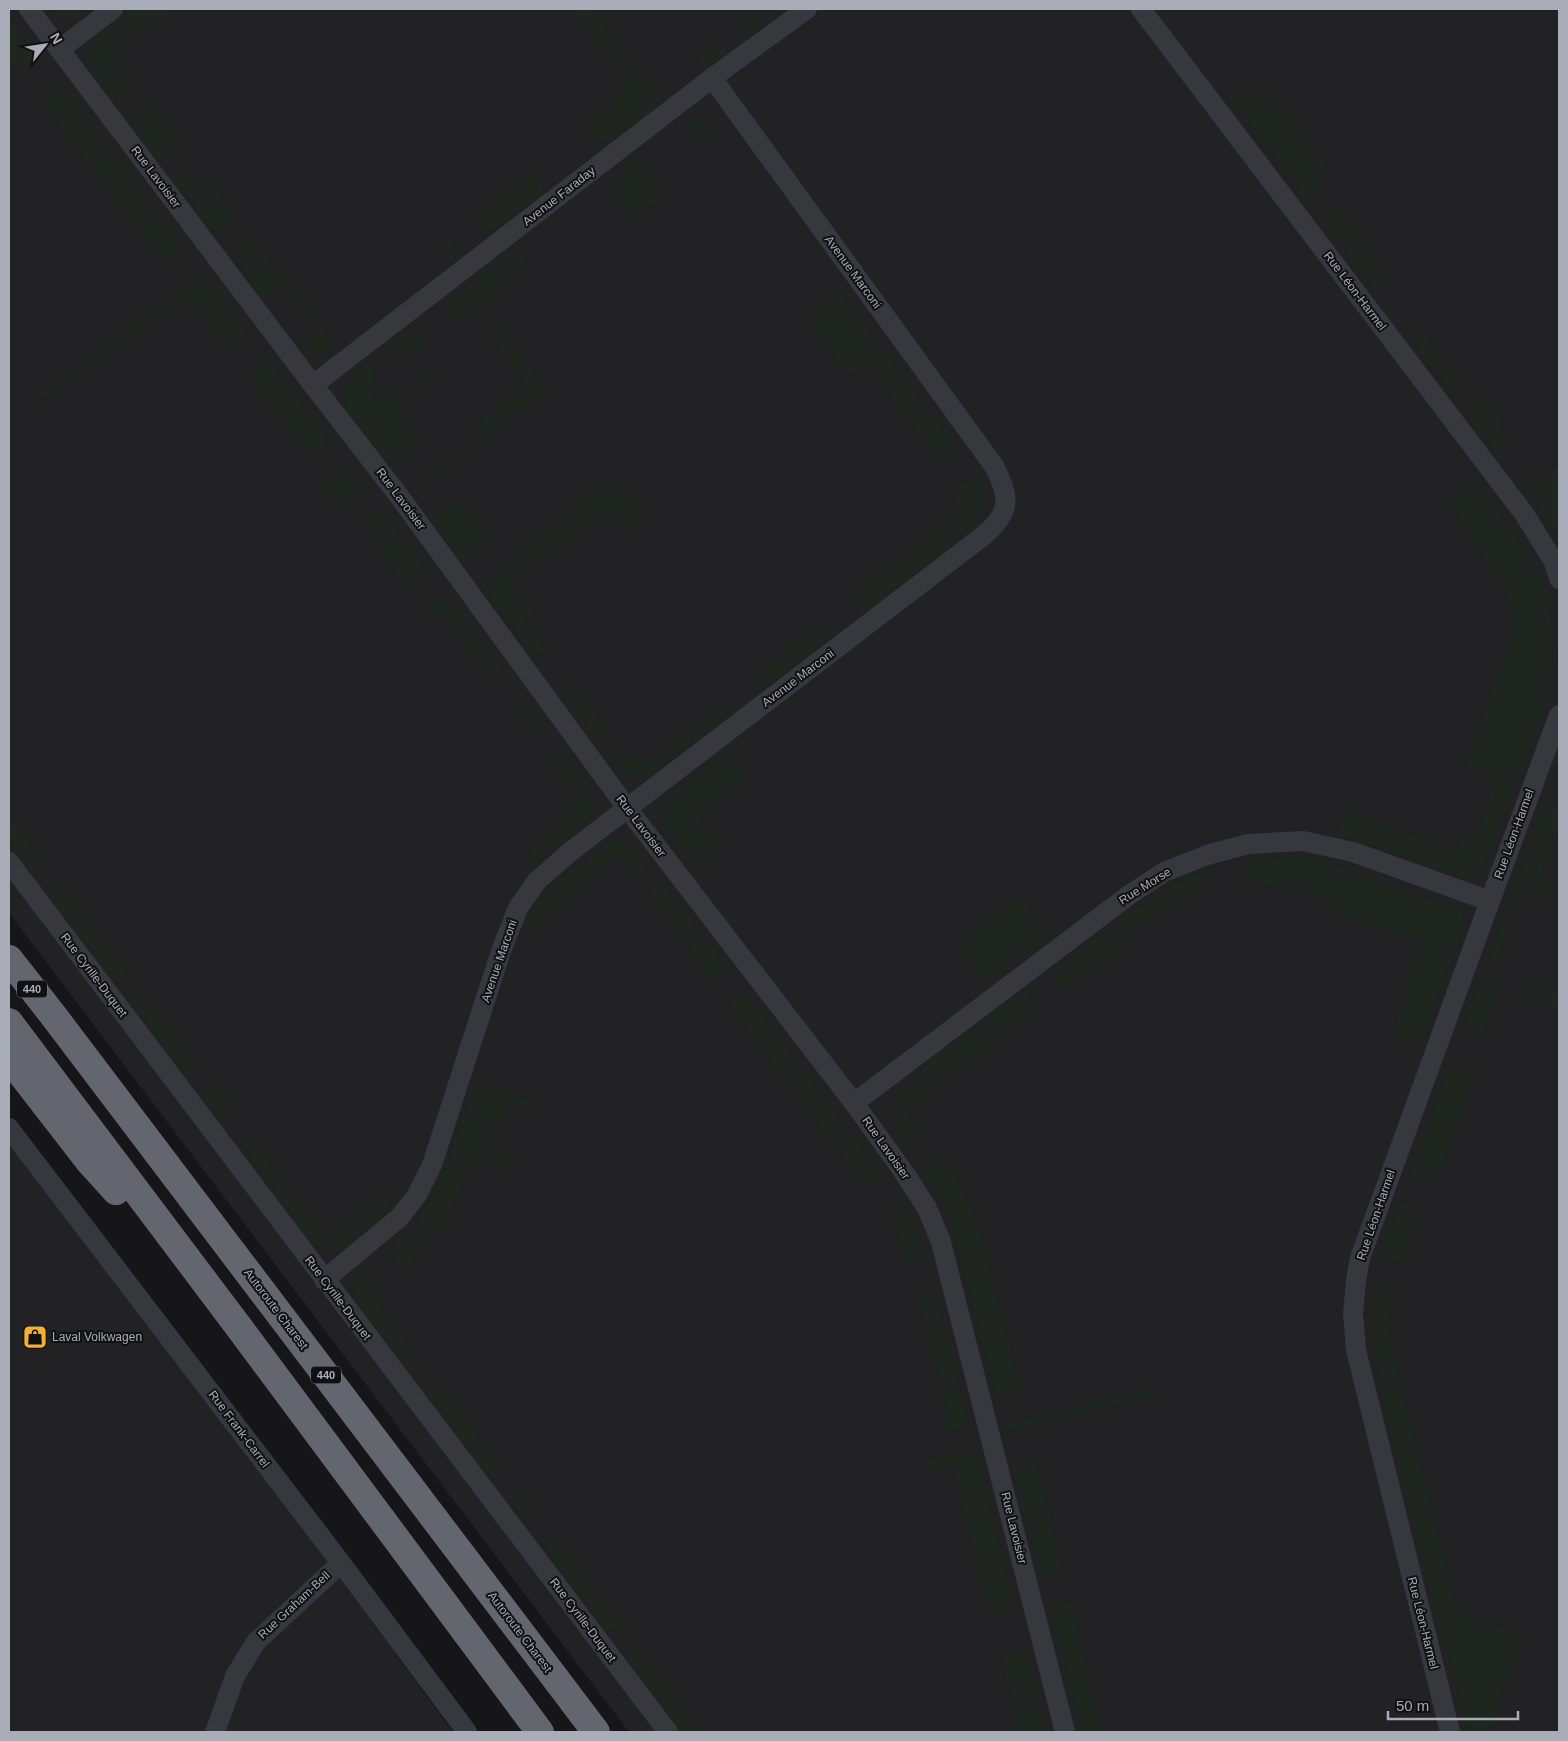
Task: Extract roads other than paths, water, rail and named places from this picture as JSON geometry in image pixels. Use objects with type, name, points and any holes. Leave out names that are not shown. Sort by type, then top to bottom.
[{"type":"highway","points":[[9,948],[56,1019]]},
{"type":"highway","name":"Autoroute Charest","points":[[9,959],[596,1732]]},
{"type":"highway","points":[[9,1022],[540,1732]]},
{"type":"highway","points":[[9,1058],[88,1160],[241,1330]]},
{"type":"street","name":"Rue Lavoisier","points":[[29,9],[396,492],[627,808],[854,1103],[927,1208],[941,1242],[1065,1732]]},
{"type":"street","points":[[60,49],[113,9]]},
{"type":"street","name":"Avenue Faraday","points":[[313,385],[712,78],[807,9]]},
{"type":"street","name":"Rue Léon-Harmel","points":[[1141,9],[1525,515],[1554,562],[1559,579]]},
{"type":"street","name":"Avenue Marconi","points":[[324,1280],[400,1217],[417,1194],[432,1165],[498,960],[518,908],[537,882],[570,852],[990,531],[1003,514],[1006,500],[1005,486],[994,466],[712,78]]},
{"type":"street","name":"Rue Léon-Harmel","points":[[1450,1732],[1356,1350],[1353,1314],[1356,1281],[1360,1258],[1559,715]]},
{"type":"street","name":"Rue Morse","points":[[854,1103],[1129,895],[1164,872],[1207,855],[1248,844],[1303,841],[1353,852],[1490,901]]},
{"type":"street","name":"Rue Cyrille-Duquet","points":[[9,862],[668,1732]]},
{"type":"street","name":"Rue Frank-Carrel","points":[[9,1128],[341,1563],[467,1732]]},
{"type":"street","name":"Rue Graham-Bell","points":[[215,1732],[235,1676],[256,1642],[341,1563]]},
{"type":"place","name":"Laval Volkwagen","points":[[35,1337]]}]
